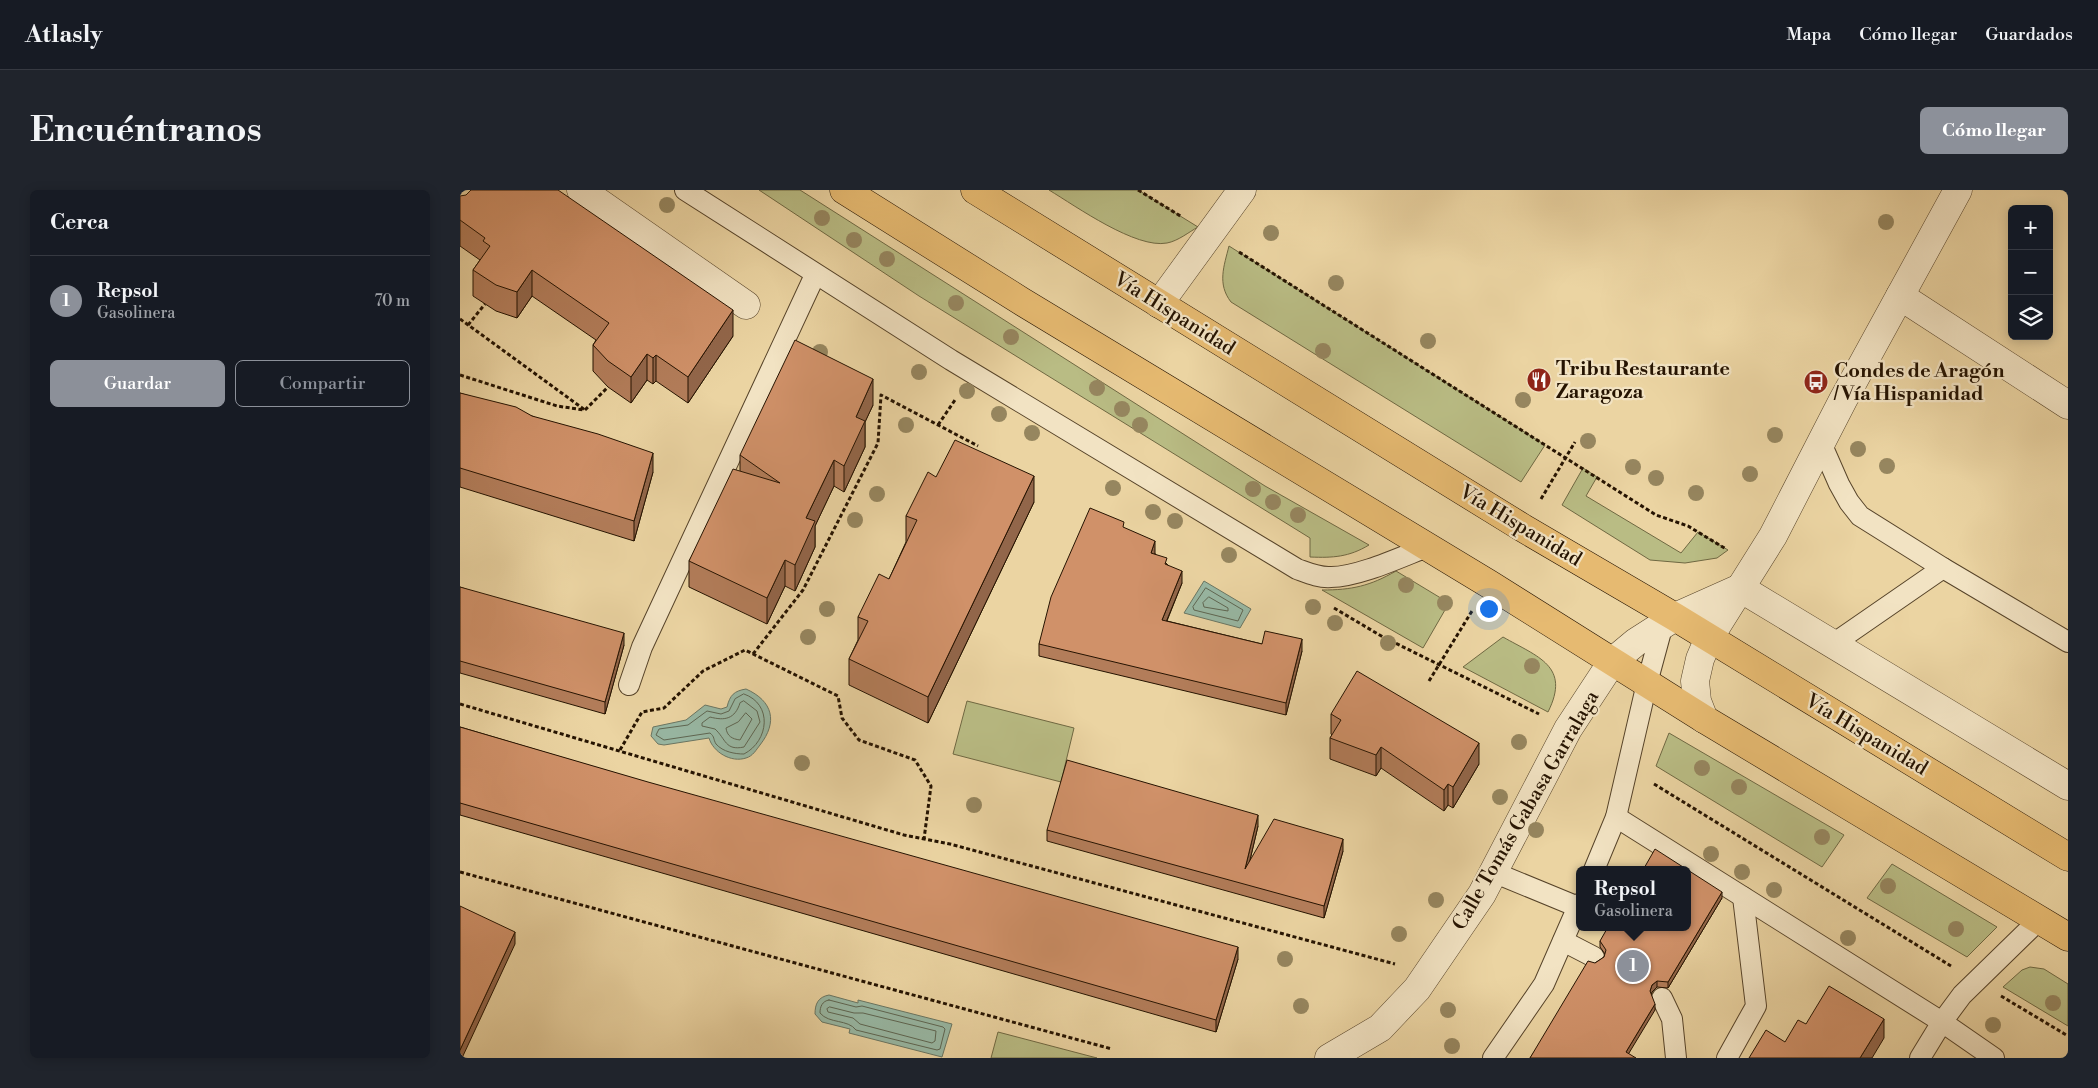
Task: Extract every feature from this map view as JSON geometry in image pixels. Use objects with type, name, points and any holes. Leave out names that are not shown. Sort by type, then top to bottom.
[{"type":"highway","points":[[844,190],[1021,301],[1427,547],[1704,719],[2068,937]]},
{"type":"highway","name":"Vía Hispanidad","points":[[975,190],[1523,528],[1669,621],[1709,638],[2068,857]]},
{"type":"street","points":[[580,190],[746,305]]},
{"type":"street","points":[[1160,304],[1242,190]]},
{"type":"street","points":[[1704,719],[1697,701],[1695,681],[1700,659],[1709,638],[1747,577],[1958,190]]},
{"type":"street","points":[[1900,296],[2068,404]]},
{"type":"street","points":[[1612,662],[1669,621],[1747,577]]},
{"type":"street","points":[[1747,577],[1833,644],[2068,786]]},
{"type":"street","name":"Calle Tomás Gabasa Garralaga","points":[[1329,1058],[1380,1028],[1394,1015],[1422,981],[1482,894],[1568,730],[1612,662]]},
{"type":"lane","points":[[685,190],[951,360],[1297,570],[1314,576],[1330,578],[1345,576],[1427,547]]},
{"type":"lane","points":[[629,685],[642,647],[816,275]]},
{"type":"lane","points":[[1821,443],[1842,490],[1860,516],[2068,642]]},
{"type":"lane","points":[[1833,644],[1943,568]]},
{"type":"lane","points":[[1596,866],[1616,818],[1646,683],[1669,621]]},
{"type":"lane","points":[[1616,818],[1942,1022],[1994,1058]]},
{"type":"lane","points":[[1493,872],[1576,905]]},
{"type":"lane","points":[[1727,1058],[1756,1006],[1743,897]]},
{"type":"lane","points":[[1493,1058],[1544,984],[1576,911]]},
{"type":"lane","points":[[1920,1058],[1942,1022],[1962,995],[2039,920]]},
{"type":"lane","points":[[1564,940],[1594,957]]},
{"type":"lane","points":[[1662,998],[1672,1019],[1676,1058]]},
{"type":"path","points":[[1138,190],[1210,233],[1656,515],[1688,526],[1747,577]]},
{"type":"path","points":[[468,325],[485,304]]},
{"type":"path","points":[[460,319],[585,410]]},
{"type":"path","points":[[460,375],[557,406],[585,410]]},
{"type":"path","points":[[585,410],[608,387]]},
{"type":"path","points":[[753,654],[804,590],[878,443],[881,395],[978,446]]},
{"type":"path","points":[[938,425],[955,400]]},
{"type":"path","points":[[1333,607],[1383,636],[1568,730]]},
{"type":"path","points":[[620,750],[642,712],[664,708],[703,671],[745,650],[838,696],[842,718],[859,740],[915,760],[931,786],[924,839]]},
{"type":"path","points":[[460,704],[904,835],[950,844],[1387,961]]},
{"type":"path","points":[[1627,767],[2068,1036]]},
{"type":"path","points":[[460,872],[1112,1050]]},
{"type":"green space","points":[[759,190],[800,190],[1265,486],[1369,545],[1341,556],[1310,557],[1310,538],[919,296]]},
{"type":"green space","points":[[1049,190],[1138,190],[1198,227],[1167,243],[1139,240],[1090,216]]},
{"type":"green space","points":[[1229,246],[1545,445],[1521,482],[1231,302],[1223,282]]},
{"type":"green space","points":[[1583,468],[1597,477],[1586,496],[1681,553],[1698,532],[1728,550],[1717,558],[1685,563],[1650,560],[1562,505]]},
{"type":"green space","points":[[1396,571],[1449,603],[1423,648],[1322,590],[1360,586]]},
{"type":"green space","points":[[1503,637],[1539,657],[1553,673],[1556,684],[1548,712],[1463,667]]},
{"type":"green space","points":[[967,701],[1074,728],[1061,782],[953,754]]},
{"type":"green space","points":[[1669,733],[1844,835],[1822,867],[1656,766]]},
{"type":"green space","points":[[1892,864],[1997,927],[1967,957],[1867,898]]},
{"type":"green space","points":[[2030,967],[2044,969],[2068,984],[2068,1026],[2003,987],[2022,970]]},
{"type":"green space","points":[[998,1032],[1097,1058],[991,1058]]},
{"type":"water","points":[[1204,581],[1251,609],[1240,628],[1184,613]]},
{"type":"water","points":[[746,689],[755,694],[767,706],[771,720],[766,736],[754,753],[748,757],[740,759],[729,758],[714,748],[709,738],[664,745],[658,744],[651,736],[653,727],[686,720],[705,705],[721,709],[727,707],[733,694]]},
{"type":"water","points":[[829,995],[858,1003],[858,1000],[952,1024],[942,1057],[849,1033],[850,1029],[822,1022],[815,1014],[816,1007],[820,999]]},
{"type":"building","points":[[471,190],[558,190],[733,310],[688,377],[656,355],[653,358],[647,354],[631,377],[608,361],[593,345],[609,323],[532,270],[517,292],[496,285],[473,270],[490,246],[483,241],[485,238],[460,220],[460,196],[466,195]]},
{"type":"building","points":[[795,340],[873,379],[856,417],[865,421],[844,466],[834,460],[806,518],[815,521],[795,565],[785,560],[767,598],[689,561],[733,469],[780,483],[740,455]]},
{"type":"building","points":[[460,393],[516,407],[532,416],[598,434],[653,453],[634,521],[460,468]]},
{"type":"building","points":[[955,440],[1034,476],[928,697],[849,659],[868,621],[858,617],[879,574],[889,579],[917,520],[906,516],[928,472],[936,477]]},
{"type":"building","points":[[1090,508],[1124,522],[1123,527],[1155,541],[1151,553],[1167,558],[1165,564],[1182,571],[1162,620],[1262,644],[1265,631],[1302,639],[1286,703],[1039,644],[1051,597]]},
{"type":"building","points":[[460,587],[624,633],[605,702],[460,661]]},
{"type":"building","points":[[1357,671],[1479,743],[1453,787],[1448,784],[1444,790],[1381,747],[1376,755],[1330,738],[1341,720],[1331,714]]},
{"type":"building","points":[[460,727],[648,782],[1238,947],[1216,1020],[460,803]]},
{"type":"building","points":[[1067,760],[1258,815],[1245,869],[1274,819],[1343,839],[1324,906],[1047,830]]},
{"type":"building","points":[[1655,849],[1681,866],[1645,866]]},
{"type":"building","points":[[1691,872],[1722,892],[1668,982],[1657,981],[1652,985],[1650,991],[1655,1004],[1626,1052],[1636,1058],[1530,1058],[1588,961],[1595,963],[1604,957],[1606,950],[1600,941],[1606,931],[1691,931]]},
{"type":"building","points":[[460,906],[515,932],[460,1050]]},
{"type":"building","points":[[1829,986],[1884,1019],[1860,1058],[1749,1058],[1766,1030],[1785,1042],[1798,1020],[1806,1024]]},
{"type":"place","name":"Tribu Restaurante Zaragoza","points":[[1539,380]]},
{"type":"place","name":"Condes de Aragón / Vía Hispanidad","points":[[1816,382]]},
{"type":"place","name":"Repsol","points":[[1633,966]]}]
